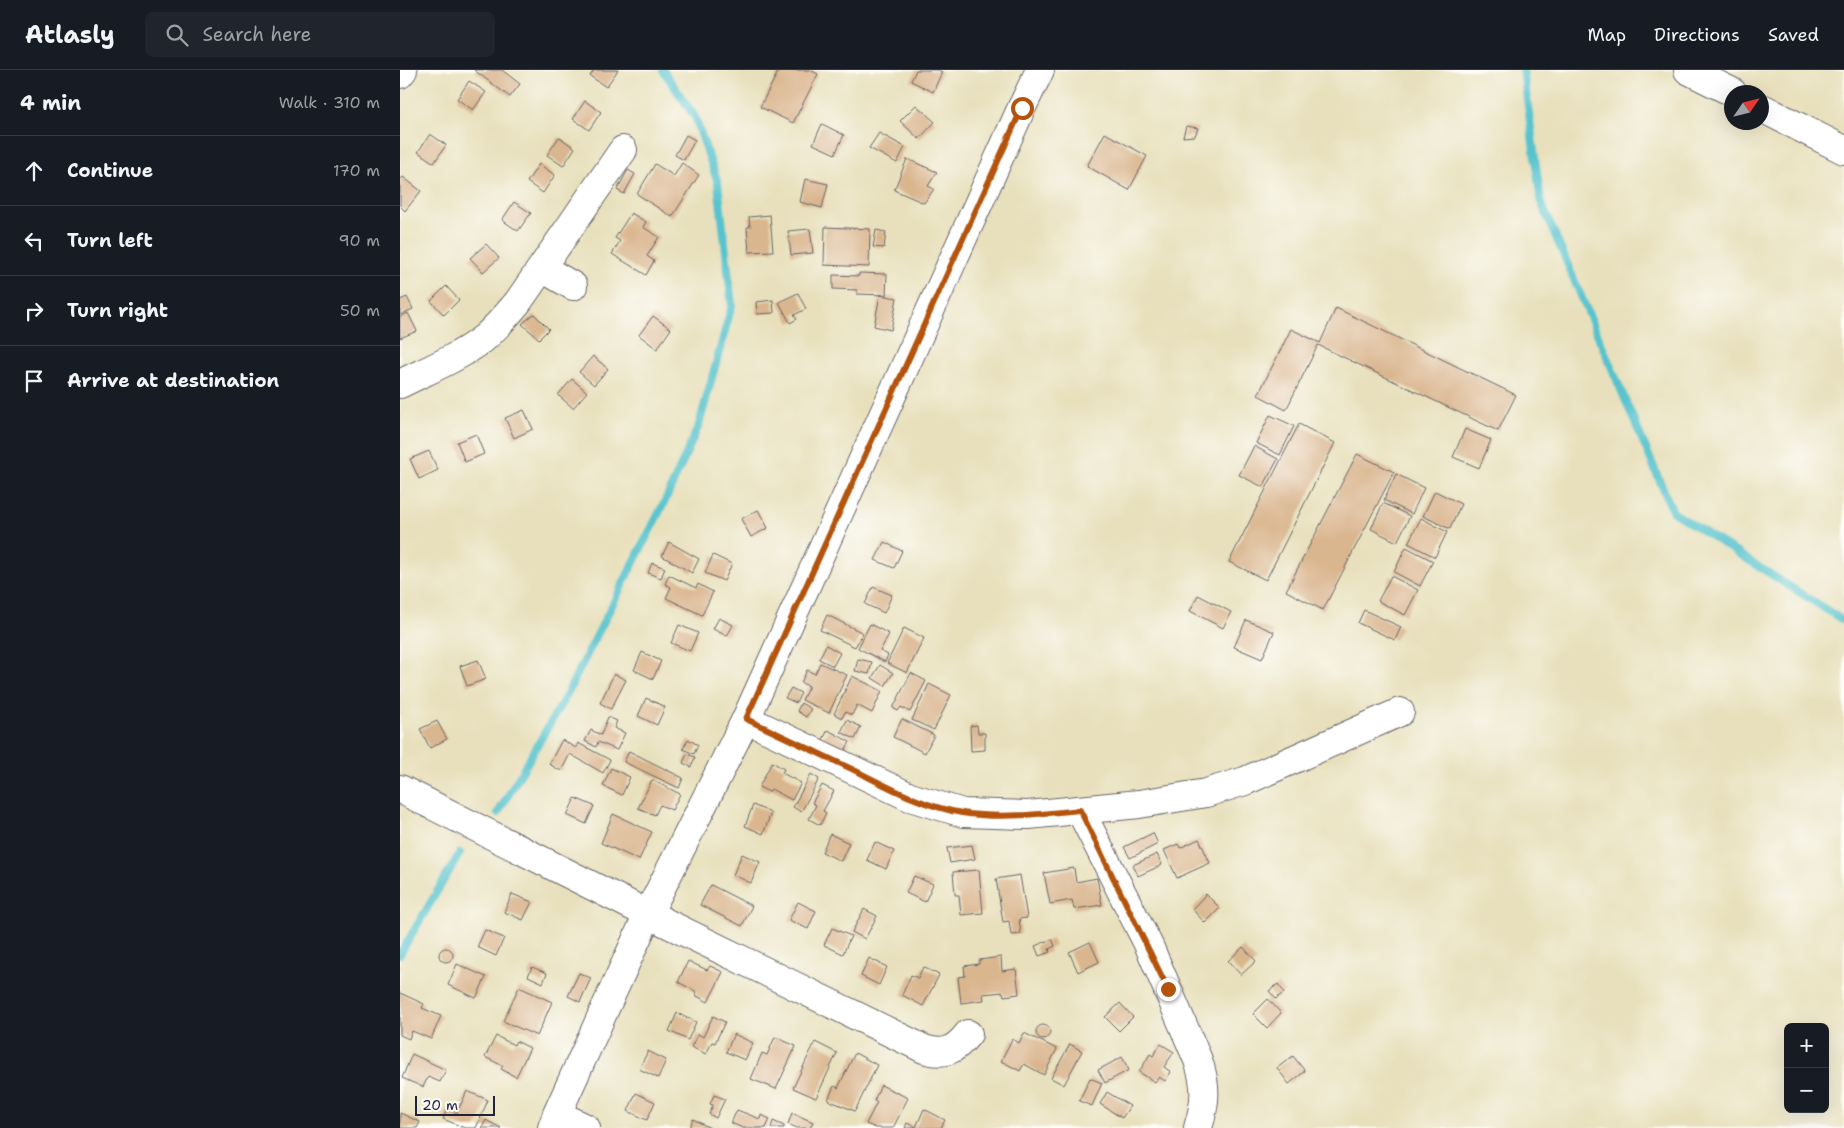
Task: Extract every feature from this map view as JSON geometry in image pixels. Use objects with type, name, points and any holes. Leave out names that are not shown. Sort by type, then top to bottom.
[{"type":"street","points":[[400,74],[402,70]]},
{"type":"street","points":[[586,1128],[554,1121],[648,914],[746,719],[1040,70]]},
{"type":"street","points":[[1688,70],[1724,88]]},
{"type":"street","points":[[1769,112],[1844,150]]},
{"type":"street","points":[[400,384],[460,354],[482,339],[499,324],[518,302],[623,150]]},
{"type":"street","points":[[542,268],[573,286]]},
{"type":"street","points":[[746,719],[910,798],[943,809],[963,813],[1028,815],[1139,804],[1227,788],[1400,712]]},
{"type":"street","points":[[400,789],[648,914],[924,1049],[932,1052],[951,1050],[960,1044],[968,1034]]},
{"type":"street","points":[[1080,810],[1149,946],[1204,1076],[1206,1092],[1198,1128]]},
{"type":"building","points":[[474,70],[502,70],[520,84],[510,97]]},
{"type":"building","points":[[594,70],[618,70],[606,87],[590,76]]},
{"type":"building","points":[[779,70],[810,70],[818,74],[793,123],[760,107]]},
{"type":"building","points":[[916,70],[938,70],[942,72],[933,92],[911,81]]},
{"type":"building","points":[[469,81],[486,92],[473,110],[457,99]]},
{"type":"building","points":[[585,101],[601,112],[589,130],[573,119]]},
{"type":"building","points":[[916,105],[935,122],[919,139],[900,121]]},
{"type":"building","points":[[822,124],[844,135],[835,154],[813,144]]},
{"type":"building","points":[[1186,126],[1198,128],[1195,136],[1183,137]]},
{"type":"building","points":[[879,133],[905,147],[897,163],[869,148]]},
{"type":"building","points":[[1105,133],[1147,156],[1129,190],[1087,166]]},
{"type":"building","points":[[430,134],[446,145],[434,163],[418,152]]},
{"type":"building","points":[[686,135],[695,140],[684,160],[675,155]]},
{"type":"building","points":[[559,137],[575,148],[563,166],[547,155]]},
{"type":"building","points":[[907,159],[937,172],[928,186],[934,189],[924,203],[894,190]]},
{"type":"building","points":[[682,163],[699,175],[672,217],[637,194],[655,164],[674,176]]},
{"type":"building","points":[[539,164],[555,175],[543,193],[527,182]]},
{"type":"building","points":[[628,170],[635,174],[624,194],[617,190]]},
{"type":"building","points":[[403,177],[421,191],[405,211],[400,206],[400,180]]},
{"type":"building","points":[[805,179],[828,184],[822,208],[800,202]]},
{"type":"building","points":[[514,202],[531,213],[518,231],[502,220]]},
{"type":"building","points":[[631,213],[646,222],[643,227],[659,237],[647,256],[654,261],[646,275],[612,254],[620,241],[615,238]]},
{"type":"building","points":[[770,215],[773,251],[749,252],[747,227],[750,227],[749,217]]},
{"type":"building","points":[[825,227],[870,229],[869,267],[824,265]]},
{"type":"building","points":[[810,229],[813,253],[791,255],[788,231]]},
{"type":"building","points":[[876,230],[886,232],[884,248],[873,247]]},
{"type":"building","points":[[486,244],[499,258],[483,272],[470,258]]},
{"type":"building","points":[[859,273],[887,274],[886,295],[857,294],[857,290],[833,289],[833,275],[859,276]]},
{"type":"building","points":[[446,286],[459,300],[444,315],[431,301]]},
{"type":"building","points":[[798,293],[806,309],[794,315],[797,319],[790,323],[779,302]]},
{"type":"building","points":[[880,295],[897,298],[891,330],[874,326]]},
{"type":"building","points":[[407,297],[413,309],[400,315],[400,300]]},
{"type":"building","points":[[773,300],[774,313],[757,314],[756,302]]},
{"type":"building","points":[[1336,308],[1516,395],[1498,431],[1318,345],[1286,410],[1258,395],[1291,329],[1320,343]]},
{"type":"building","points":[[408,313],[417,331],[400,338],[400,317]]},
{"type":"building","points":[[534,314],[549,329],[539,339],[522,324]]},
{"type":"building","points":[[653,316],[671,329],[657,349],[639,335]]},
{"type":"building","points":[[593,356],[608,369],[594,385],[579,372]]},
{"type":"building","points":[[572,379],[587,392],[573,408],[558,395]]},
{"type":"building","points":[[524,410],[533,429],[514,438],[505,418]]},
{"type":"building","points":[[1270,415],[1294,426],[1280,455],[1256,443]]},
{"type":"building","points":[[1299,424],[1335,443],[1266,580],[1229,562]]},
{"type":"building","points":[[1465,429],[1491,440],[1479,468],[1453,457]]},
{"type":"building","points":[[476,434],[484,454],[465,462],[457,442]]},
{"type":"building","points":[[1254,446],[1278,459],[1263,487],[1239,475]]},
{"type":"building","points":[[429,451],[438,470],[419,479],[410,459]]},
{"type":"building","points":[[1357,454],[1394,472],[1323,610],[1286,591]]},
{"type":"building","points":[[1396,474],[1424,488],[1412,514],[1384,500]]},
{"type":"building","points":[[1435,491],[1461,504],[1450,529],[1423,516]]},
{"type":"building","points":[[1383,503],[1410,516],[1397,542],[1371,529]]},
{"type":"building","points":[[758,510],[768,528],[751,537],[741,519]]},
{"type":"building","points":[[1421,518],[1447,532],[1435,557],[1408,543]]},
{"type":"building","points":[[669,542],[699,559],[692,573],[662,556]]},
{"type":"building","points":[[884,542],[902,551],[894,568],[875,560]]},
{"type":"building","points":[[1406,547],[1433,561],[1420,586],[1394,572]]},
{"type":"building","points":[[713,555],[732,564],[724,581],[705,573]]},
{"type":"building","points":[[652,563],[665,568],[661,578],[648,573]]},
{"type":"building","points":[[669,575],[696,588],[698,584],[713,592],[702,615],[666,598],[671,587],[665,584]]},
{"type":"building","points":[[1391,576],[1418,590],[1405,615],[1378,601]]},
{"type":"building","points":[[873,587],[892,595],[884,613],[865,604]]},
{"type":"building","points":[[1198,595],[1231,612],[1223,628],[1190,611]]},
{"type":"building","points":[[1364,610],[1401,627],[1395,640],[1358,623]]},
{"type":"building","points":[[827,615],[863,633],[855,647],[820,630]]},
{"type":"building","points":[[719,618],[733,625],[727,636],[713,629]]},
{"type":"building","points":[[1246,620],[1274,632],[1262,659],[1234,647]]},
{"type":"building","points":[[870,624],[889,634],[880,651],[888,655],[885,662],[858,648]]},
{"type":"building","points":[[679,625],[698,633],[690,651],[671,643]]},
{"type":"building","points":[[904,628],[924,638],[907,673],[887,663]]},
{"type":"building","points":[[826,645],[840,653],[833,666],[819,659]]},
{"type":"building","points":[[642,652],[661,661],[653,679],[634,670]]},
{"type":"building","points":[[858,659],[872,662],[869,674],[855,671]]},
{"type":"building","points":[[478,660],[486,679],[467,686],[460,666]]},
{"type":"building","points":[[820,663],[847,675],[829,713],[802,700],[809,686],[801,683],[807,670],[815,674]]},
{"type":"building","points":[[880,665],[893,673],[885,686],[872,678]]},
{"type":"building","points":[[911,673],[926,681],[910,712],[901,707],[898,711],[893,708]]},
{"type":"building","points":[[614,674],[626,680],[611,709],[600,703]]},
{"type":"building","points":[[852,676],[882,691],[872,713],[857,705],[852,715],[845,712],[842,718],[834,714]]},
{"type":"building","points":[[929,684],[951,695],[934,730],[912,720]]},
{"type":"building","points":[[791,688],[801,693],[796,703],[785,698]]},
{"type":"building","points":[[646,698],[665,707],[657,725],[638,716]]},
{"type":"building","points":[[801,703],[811,709],[806,717],[797,711]]},
{"type":"building","points":[[608,717],[617,721],[614,728],[625,733],[617,750],[598,742],[596,747],[585,741],[591,730],[601,735]]},
{"type":"building","points":[[902,719],[934,735],[925,753],[893,737]]},
{"type":"building","points":[[847,720],[861,727],[855,739],[841,732]]},
{"type":"building","points":[[437,721],[447,739],[430,748],[420,729]]},
{"type":"building","points":[[977,725],[978,733],[985,733],[985,750],[971,751],[970,726]]},
{"type":"building","points":[[828,730],[850,742],[843,754],[822,741]]},
{"type":"building","points":[[688,739],[698,745],[694,754],[683,749]]},
{"type":"building","points":[[562,740],[576,748],[578,743],[610,760],[603,773],[570,754],[561,771],[549,764]]},
{"type":"building","points":[[629,751],[683,778],[679,788],[624,762]]},
{"type":"building","points":[[687,754],[695,757],[691,767],[683,763]]},
{"type":"building","points":[[772,762],[784,769],[782,773],[801,783],[792,800],[771,789],[769,792],[759,787]]},
{"type":"building","points":[[611,768],[630,777],[622,795],[603,786]]},
{"type":"building","points":[[811,774],[819,779],[801,812],[793,807]]},
{"type":"building","points":[[652,780],[680,794],[672,810],[660,805],[655,815],[638,808]]},
{"type":"building","points":[[822,785],[834,791],[823,811],[826,813],[820,825],[809,819],[816,805],[812,803]]},
{"type":"building","points":[[575,798],[594,806],[586,824],[567,815]]},
{"type":"building","points":[[753,805],[771,813],[763,834],[745,826]]},
{"type":"building","points":[[613,814],[652,832],[639,860],[601,843]]},
{"type":"building","points":[[1153,833],[1158,844],[1130,858],[1124,847]]},
{"type":"building","points":[[830,834],[849,843],[841,861],[822,852]]},
{"type":"building","points":[[1199,839],[1210,863],[1177,878],[1164,850],[1178,844],[1180,848]]},
{"type":"building","points":[[875,842],[894,851],[886,869],[867,860]]},
{"type":"building","points":[[972,845],[975,859],[950,863],[947,848]]},
{"type":"building","points":[[742,854],[760,862],[751,883],[733,875]]},
{"type":"building","points":[[1157,854],[1162,865],[1138,876],[1133,865]]},
{"type":"building","points":[[1074,868],[1076,882],[1097,878],[1102,905],[1074,909],[1072,900],[1050,904],[1044,873]]},
{"type":"building","points":[[979,870],[983,913],[961,915],[959,895],[955,895],[953,872]]},
{"type":"building","points":[[1020,875],[1027,918],[1019,919],[1021,934],[1011,935],[1009,921],[1003,922],[996,879]]},
{"type":"building","points":[[914,876],[933,884],[925,902],[906,893]]},
{"type":"building","points":[[711,885],[752,906],[742,926],[700,905]]},
{"type":"building","points":[[512,894],[532,902],[523,920],[504,912]]},
{"type":"building","points":[[1206,894],[1220,908],[1205,923],[1192,909]]},
{"type":"building","points":[[798,902],[816,911],[808,929],[789,920]]},
{"type":"building","points":[[864,909],[877,916],[865,939],[852,932]]},
{"type":"building","points":[[832,928],[851,936],[843,954],[824,945]]},
{"type":"building","points":[[485,930],[504,938],[496,956],[477,947]]},
{"type":"building","points":[[1052,939],[1055,946],[1049,949],[1050,952],[1039,956],[1035,946]]},
{"type":"building","points":[[1090,942],[1099,962],[1078,972],[1069,952]]},
{"type":"building","points":[[1243,947],[1256,961],[1241,975],[1228,961]]},
{"type":"building","points":[[446,948],[451,950],[453,955],[451,960],[446,962],[441,960],[439,955],[441,950]]},
{"type":"building","points":[[1001,957],[1002,971],[1016,969],[1019,994],[1004,996],[1003,992],[983,994],[984,1000],[961,1003],[958,977],[965,976],[964,966],[979,964],[979,960]]},
{"type":"building","points":[[869,958],[887,967],[879,985],[861,976]]},
{"type":"building","points":[[688,961],[707,970],[710,966],[723,972],[708,1002],[695,995],[697,992],[678,982]]},
{"type":"building","points":[[457,964],[486,977],[476,998],[448,985]]},
{"type":"building","points":[[532,967],[547,973],[543,983],[528,976]]},
{"type":"building","points":[[923,967],[939,975],[923,1006],[902,995],[911,975],[918,978]]},
{"type":"building","points":[[579,973],[591,978],[580,1002],[568,996]]},
{"type":"building","points":[[1278,984],[1284,992],[1276,999],[1269,991]]},
{"type":"building","points":[[519,987],[552,1002],[537,1036],[503,1021]]},
{"type":"building","points":[[400,993],[424,1004],[422,1008],[441,1016],[431,1039],[412,1031],[409,1039],[400,1035]]},
{"type":"building","points":[[1268,999],[1281,1013],[1267,1028],[1253,1014]]},
{"type":"building","points":[[1120,1003],[1133,1017],[1119,1031],[1105,1017]]},
{"type":"building","points":[[677,1013],[696,1022],[688,1040],[669,1031]]},
{"type":"building","points":[[713,1016],[725,1022],[715,1043],[712,1042],[706,1054],[691,1047],[698,1034],[703,1037]]},
{"type":"building","points":[[1040,1025],[1046,1025],[1050,1032],[1046,1039],[1040,1039],[1036,1035],[1036,1029]]},
{"type":"building","points":[[1024,1033],[1057,1049],[1044,1075],[1024,1064],[1020,1071],[1001,1061],[1012,1039],[1019,1043]]},
{"type":"building","points":[[734,1034],[753,1043],[745,1060],[726,1052]]},
{"type":"building","points":[[496,1036],[514,1045],[516,1041],[530,1048],[516,1077],[501,1069],[503,1066],[485,1057]]},
{"type":"building","points":[[775,1037],[796,1046],[776,1089],[751,1079],[762,1053],[767,1055]]},
{"type":"building","points":[[815,1042],[837,1053],[816,1098],[793,1088]]},
{"type":"building","points":[[1070,1044],[1082,1051],[1064,1085],[1051,1078]]},
{"type":"building","points":[[1161,1044],[1174,1052],[1164,1067],[1171,1072],[1165,1081],[1159,1077],[1155,1082],[1139,1072],[1150,1054],[1153,1056]]},
{"type":"building","points":[[648,1051],[666,1060],[658,1078],[639,1069]]},
{"type":"building","points":[[855,1053],[877,1065],[855,1111],[828,1100],[834,1086],[838,1088]]},
{"type":"building","points":[[412,1054],[446,1070],[440,1082],[428,1077],[423,1087],[402,1078]]},
{"type":"building","points":[[1293,1056],[1305,1071],[1289,1084],[1277,1068]]},
{"type":"building","points":[[1122,1057],[1129,1070],[1105,1083],[1098,1070]]},
{"type":"building","points":[[1090,1078],[1102,1083],[1092,1106],[1079,1101]]},
{"type":"building","points":[[881,1085],[908,1098],[893,1128],[876,1128],[866,1124],[877,1102],[874,1101]]},
{"type":"building","points":[[467,1091],[488,1100],[476,1128],[465,1128],[443,1119],[447,1109],[457,1113]]},
{"type":"building","points":[[1107,1092],[1130,1106],[1122,1118],[1100,1104]]},
{"type":"building","points":[[636,1093],[655,1102],[647,1120],[628,1111]]},
{"type":"building","points":[[714,1095],[725,1099],[716,1118],[709,1114],[713,1105],[710,1104]]},
{"type":"building","points":[[924,1109],[945,1120],[941,1128],[905,1128],[907,1123],[916,1127]]},
{"type":"building","points":[[737,1110],[760,1119],[761,1115],[770,1119],[766,1128],[743,1128],[731,1123]]},
{"type":"building","points":[[400,1113],[420,1122],[417,1128],[400,1128]]},
{"type":"building","points":[[792,1113],[813,1122],[810,1128],[797,1128],[788,1124]]},
{"type":"building","points":[[693,1119],[710,1128],[689,1128]]},
{"type":"building","points":[[486,1120],[501,1128],[482,1128]]},
{"type":"building","points":[[773,1121],[784,1126],[784,1128],[771,1128]]},
{"type":"waterway","points":[[498,813],[567,694],[666,499],[699,425],[732,305],[718,183],[695,117],[663,70]]},
{"type":"waterway","points":[[1523,70],[1541,202],[1673,512],[1844,621]]},
{"type":"waterway","points":[[400,954],[460,853]]},
{"type":"route","points":[[1022,108],[746,719],[910,798],[943,809],[963,813],[1028,815],[1080,810],[1149,946],[1168,989]]}]
